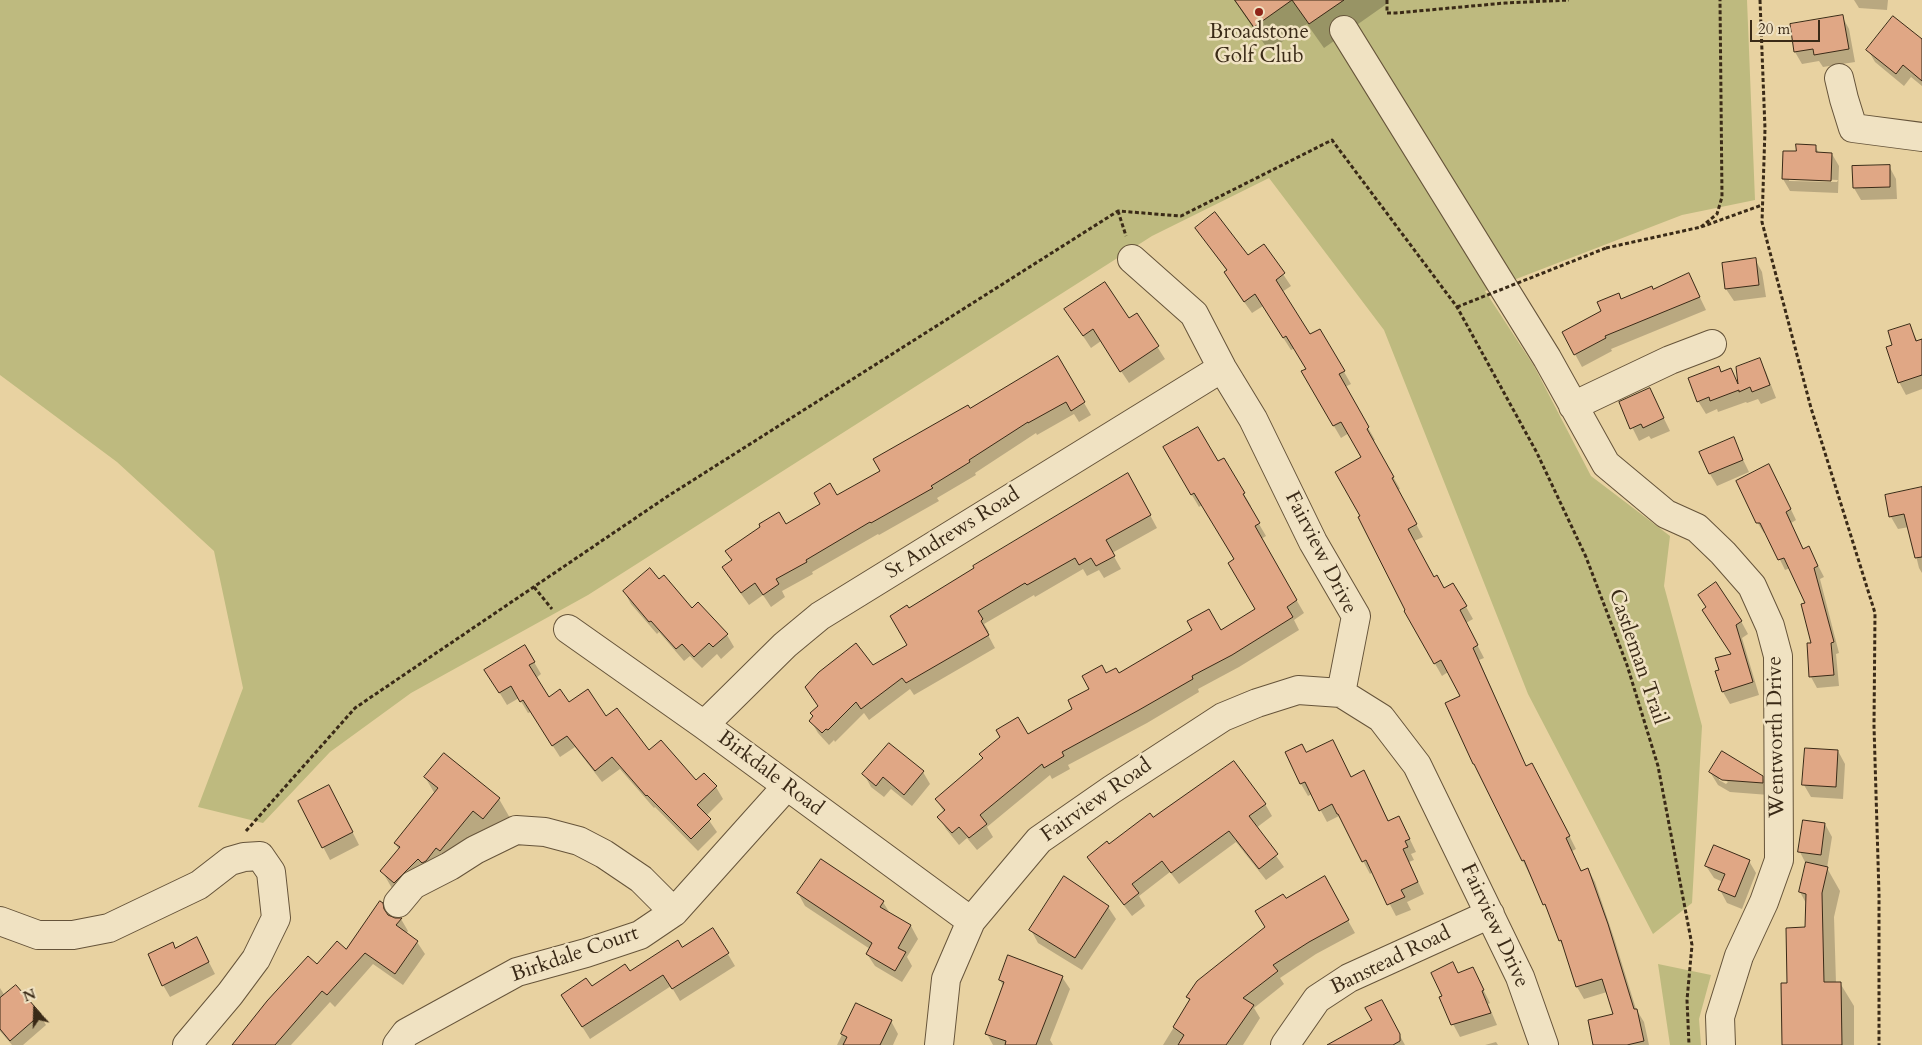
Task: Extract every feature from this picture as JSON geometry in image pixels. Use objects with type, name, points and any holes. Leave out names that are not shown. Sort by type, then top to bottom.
[{"type":"street","name":"Wentworth Drive","points":[[1344,30],[1546,358],[1606,464],[1666,514],[1697,528],[1723,553],[1752,586],[1770,626],[1778,656],[1779,860],[1764,902],[1738,956],[1720,1017],[1721,1045]]},
{"type":"street","points":[[1839,78],[1844,100],[1854,128],[1922,137]]},
{"type":"street","name":"Fairview Drive","points":[[1132,259],[1194,314],[1222,368],[1253,419],[1313,542],[1356,616],[1341,693],[1381,718],[1417,765],[1520,977],[1544,1045]]},
{"type":"street","points":[[1573,406],[1670,360],[1712,344]]},
{"type":"street","name":"St Andrews Road","points":[[704,725],[785,645],[820,616],[1222,368]]},
{"type":"street","name":"Birkdale Road","points":[[568,629],[704,725],[971,921]]},
{"type":"street","name":"Fairview Road","points":[[939,1045],[946,979],[971,921],[1039,840],[1111,790],[1223,717],[1257,703],[1298,690],[1341,693]]},
{"type":"street","name":"Birkdale Court","points":[[402,1039],[517,972],[586,953],[640,935],[674,912],[786,787]]},
{"type":"street","points":[[398,902],[413,885],[450,866],[475,850],[516,830],[545,832],[579,841],[604,854],[641,879],[674,912]]},
{"type":"street","points":[[0,921],[38,935],[73,936],[109,928],[199,885],[230,862],[244,857],[260,856],[271,872],[276,918],[270,934],[256,959],[188,1045]]},
{"type":"street","name":"Banstead Road","points":[[1285,1045],[1317,999],[1349,978],[1490,914]]},
{"type":"path","points":[[1387,0],[1387,12],[1505,2],[1569,0]]},
{"type":"path","points":[[1701,227],[1717,214],[1722,197],[1720,0]]},
{"type":"path","points":[[1760,0],[1764,129],[1762,222],[1811,408],[1875,613],[1874,726],[1879,894],[1879,1045]]},
{"type":"path","name":"Castleman Trail","points":[[241,837],[355,708],[668,496],[1118,210],[1181,216],[1332,140],[1457,307],[1537,453],[1586,557],[1627,665],[1658,766],[1692,945],[1688,1000],[1689,1045]]},
{"type":"path","points":[[1457,307],[1606,248],[1701,227],[1762,205]]},
{"type":"shaded area","points":[[0,0],[1747,0],[1755,200],[1682,215],[1485,291],[1534,366],[1591,476],[1670,536],[1664,586],[1702,726],[1692,903],[1653,934],[1528,694],[1384,330],[1269,178],[1152,236],[588,595],[411,693],[330,752],[263,823],[198,807],[243,688],[214,551],[117,462],[0,375]]},
{"type":"shaded area","points":[[1658,964],[1711,975],[1699,1019],[1701,1045],[1670,1045]]},
{"type":"building","points":[[1235,0],[1292,0],[1254,27]]},
{"type":"building","points":[[1292,0],[1344,0],[1309,24]]},
{"type":"building","points":[[1843,15],[1849,49],[1814,55],[1813,49],[1794,52],[1790,24]]},
{"type":"building","points":[[1893,16],[1922,39],[1922,81],[1903,65],[1896,74],[1866,50]]},
{"type":"building","points":[[1796,144],[1816,145],[1816,152],[1832,153],[1831,181],[1782,179],[1783,151],[1796,151]]},
{"type":"building","points":[[1890,165],[1890,187],[1853,188],[1852,166]]},
{"type":"building","points":[[1215,212],[1248,255],[1264,244],[1285,273],[1276,280],[1310,334],[1320,329],[1345,371],[1339,374],[1369,427],[1367,429],[1394,477],[1392,478],[1417,524],[1408,529],[1434,577],[1437,575],[1444,588],[1453,583],[1467,606],[1460,610],[1478,645],[1473,648],[1526,766],[1532,763],[1570,836],[1566,838],[1581,871],[1588,868],[1608,924],[1634,1009],[1637,1009],[1644,1041],[1627,1045],[1593,1045],[1588,1020],[1613,1014],[1602,979],[1576,987],[1561,940],[1559,941],[1545,904],[1543,905],[1524,860],[1522,861],[1473,764],[1445,703],[1460,696],[1441,660],[1434,664],[1404,611],[1358,517],[1360,516],[1335,472],[1361,457],[1341,422],[1333,426],[1301,371],[1306,369],[1286,336],[1283,338],[1255,294],[1244,302],[1224,272],[1227,270],[1195,228]]},
{"type":"building","points":[[1756,258],[1759,285],[1725,289],[1722,263]]},
{"type":"building","points":[[1689,273],[1700,297],[1605,336],[1606,338],[1574,355],[1562,332],[1601,311],[1597,302],[1619,293],[1621,299],[1652,286],[1653,289]]},
{"type":"building","points":[[1105,282],[1129,318],[1137,313],[1159,346],[1120,372],[1093,329],[1083,336],[1064,309]]},
{"type":"building","points":[[1910,324],[1916,341],[1922,339],[1922,375],[1898,383],[1886,347],[1892,345],[1888,331]]},
{"type":"building","points":[[1058,356],[1085,402],[1071,411],[1066,402],[1028,422],[931,486],[933,488],[870,522],[806,560],[807,562],[776,579],[779,584],[763,595],[755,583],[741,593],[722,567],[732,560],[725,551],[760,527],[759,524],[779,512],[786,524],[820,504],[814,493],[830,483],[837,495],[880,471],[873,459],[968,405],[970,408]]},
{"type":"building","points":[[1760,358],[1770,385],[1752,392],[1750,387],[1710,401],[1709,397],[1697,402],[1688,378],[1719,366],[1721,372],[1731,368],[1738,384],[1736,367]]},
{"type":"building","points":[[1650,388],[1664,418],[1643,428],[1641,424],[1630,429],[1619,402]]},
{"type":"building","points":[[1198,427],[1218,461],[1224,458],[1260,523],[1255,526],[1297,600],[1287,607],[1293,617],[1232,655],[1192,676],[1193,679],[1062,752],[1064,756],[1044,768],[1042,764],[980,815],[987,824],[969,838],[959,827],[952,833],[937,817],[945,810],[935,799],[983,758],[979,754],[1000,737],[996,730],[1018,717],[1028,734],[1072,709],[1068,700],[1089,689],[1082,676],[1102,665],[1106,673],[1116,668],[1119,673],[1192,630],[1187,621],[1209,609],[1221,630],[1255,609],[1228,563],[1234,559],[1194,493],[1191,495],[1163,447]]},
{"type":"building","points":[[1734,437],[1743,460],[1709,474],[1699,452]]},
{"type":"building","points":[[1769,464],[1791,509],[1786,512],[1803,549],[1809,546],[1818,566],[1814,568],[1834,642],[1831,643],[1834,675],[1809,677],[1807,643],[1811,643],[1801,604],[1805,603],[1784,558],[1778,560],[1760,523],[1756,523],[1736,481]]},
{"type":"building","points":[[1128,473],[1151,515],[1106,540],[1115,556],[1096,566],[1091,558],[1079,565],[1075,558],[1027,585],[1025,583],[978,611],[989,635],[906,683],[902,678],[861,709],[856,702],[828,730],[826,729],[822,733],[809,721],[813,716],[810,713],[818,706],[805,687],[819,672],[856,643],[873,665],[907,645],[890,616],[907,605],[909,608],[974,568],[973,566]]},
{"type":"building","points":[[1922,487],[1922,557],[1915,558],[1904,514],[1889,517],[1885,495]]},
{"type":"building","points":[[650,568],[659,579],[664,575],[692,608],[698,602],[728,634],[713,647],[709,643],[694,657],[682,644],[676,649],[651,621],[649,622],[623,591]]},
{"type":"building","points":[[1716,582],[1742,621],[1736,625],[1753,682],[1722,692],[1715,671],[1719,670],[1715,658],[1731,654],[1702,610],[1706,607],[1698,595]]},
{"type":"building","points":[[525,645],[535,662],[529,665],[549,697],[560,689],[569,702],[588,689],[606,716],[617,708],[649,750],[661,740],[696,780],[704,773],[717,786],[697,805],[711,819],[691,839],[646,796],[612,757],[595,771],[567,736],[552,746],[523,700],[520,702],[511,686],[499,693],[484,670]]},
{"type":"building","points":[[1333,740],[1351,777],[1364,770],[1388,821],[1399,816],[1410,839],[1405,841],[1408,847],[1403,849],[1418,882],[1401,890],[1405,897],[1387,905],[1366,860],[1362,862],[1332,804],[1319,811],[1305,782],[1300,784],[1285,752],[1302,744],[1306,752]]},
{"type":"building","points":[[889,743],[924,771],[904,795],[883,777],[876,786],[862,774]]},
{"type":"building","points":[[1805,748],[1838,750],[1836,787],[1802,785]]},
{"type":"building","points":[[1722,751],[1763,776],[1763,783],[1722,780],[1709,772]]},
{"type":"building","points":[[444,753],[500,798],[483,819],[473,811],[440,851],[436,848],[426,861],[422,863],[418,859],[394,883],[380,871],[400,847],[394,843],[438,788],[424,777]]},
{"type":"building","points":[[1234,761],[1266,804],[1249,816],[1278,854],[1259,869],[1229,831],[1171,873],[1162,861],[1132,884],[1139,893],[1124,905],[1087,857],[1107,841],[1109,844],[1150,813],[1153,817]]},
{"type":"building","points":[[329,785],[353,832],[322,848],[298,801]]},
{"type":"building","points":[[1803,820],[1825,823],[1821,855],[1798,852]]},
{"type":"building","points":[[1714,845],[1750,860],[1735,897],[1718,890],[1725,874],[1705,866]]},
{"type":"building","points":[[821,859],[884,901],[880,907],[911,925],[898,948],[906,952],[895,971],[866,954],[872,943],[797,893]]},
{"type":"building","points":[[1806,862],[1828,867],[1822,893],[1824,982],[1841,982],[1842,1045],[1782,1045],[1781,983],[1787,983],[1786,928],[1805,927],[1806,894],[1799,892]]},
{"type":"building","points":[[1064,876],[1109,906],[1075,958],[1029,930]]},
{"type":"building","points":[[1325,876],[1349,920],[1273,965],[1278,971],[1243,998],[1254,1005],[1226,1045],[1178,1045],[1184,1035],[1173,1027],[1190,999],[1186,997],[1197,981],[1265,927],[1255,911],[1283,894],[1286,898]]},
{"type":"building","points":[[380,901],[383,903],[388,915],[402,918],[396,925],[418,941],[395,974],[365,953],[327,995],[322,991],[275,1045],[232,1045],[267,1001],[308,956],[317,964],[337,941],[346,949]]},
{"type":"building","points":[[713,928],[729,953],[672,989],[663,975],[582,1027],[561,995],[586,978],[592,986],[625,964],[630,971],[678,940],[682,947]]},
{"type":"building","points":[[197,937],[209,962],[162,986],[148,954],[173,942],[175,948]]},
{"type":"building","points":[[1008,955],[1063,976],[1036,1045],[1005,1045],[1006,1041],[985,1034],[1004,982],[999,980]]},
{"type":"building","points":[[1453,962],[1458,973],[1473,967],[1484,990],[1482,991],[1491,1013],[1451,1025],[1439,997],[1442,996],[1431,973]]},
{"type":"building","points":[[16,985],[41,1014],[10,1041],[0,1029],[0,998]]},
{"type":"building","points":[[1382,1000],[1400,1034],[1400,1041],[1393,1045],[1327,1045],[1372,1020],[1365,1008]]},
{"type":"building","points":[[856,1003],[892,1020],[880,1045],[843,1045],[847,1037],[841,1034]]},
{"type":"place","name":"Broadstone Golf Club","points":[[1259,12]]}]
